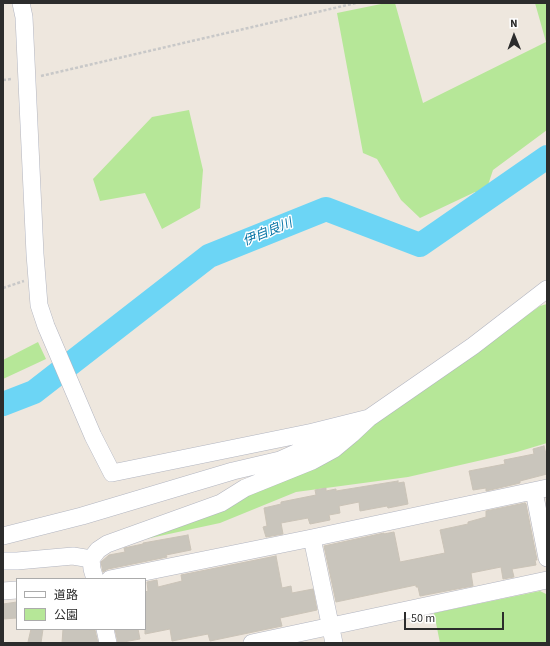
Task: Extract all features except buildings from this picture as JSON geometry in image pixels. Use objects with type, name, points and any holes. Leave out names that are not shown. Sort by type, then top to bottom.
[{"type":"street","points":[[21,3],[24,17],[36,279],[39,305],[46,326],[93,436],[112,473],[313,432],[369,418]]},
{"type":"street","points":[[90,559],[98,550],[107,544],[221,503],[245,488],[312,461],[334,449],[369,418],[473,346],[547,289]]},
{"type":"street","points":[[3,536],[82,516],[233,471],[280,460],[318,443],[352,434]]},
{"type":"street","points":[[115,578],[541,490],[547,558]]},
{"type":"street","points":[[312,538],[334,643]]},
{"type":"street","points":[[3,561],[73,556],[90,559]]},
{"type":"street","points":[[90,559],[95,578]]},
{"type":"street","points":[[252,643],[547,580]]},
{"type":"street","points":[[3,592],[16,590]]},
{"type":"street","points":[[105,630],[108,643]]},
{"type":"path","points":[[27,79],[356,3]]},
{"type":"path","points":[[3,288],[16,283],[36,279]]},
{"type":"green space","points":[[386,3],[395,3],[423,103],[546,42],[535,3],[547,3],[547,130],[493,170],[485,194],[475,192],[420,218],[401,200],[377,159],[363,153],[337,13]]},
{"type":"green space","points":[[189,110],[203,170],[200,208],[162,229],[145,193],[100,201],[93,179],[152,117]]},
{"type":"green space","points":[[547,304],[547,443],[517,452],[408,477],[296,492],[220,523],[141,540],[337,455],[392,410],[540,306]]},
{"type":"green space","points":[[38,342],[46,359],[3,379],[3,360]]},
{"type":"green space","points":[[540,591],[546,594],[547,598],[547,643],[440,643],[434,613]]},
{"type":"waterway","name":"伊自良川","points":[[3,404],[34,392],[209,256],[326,209],[420,245],[547,157]]}]
